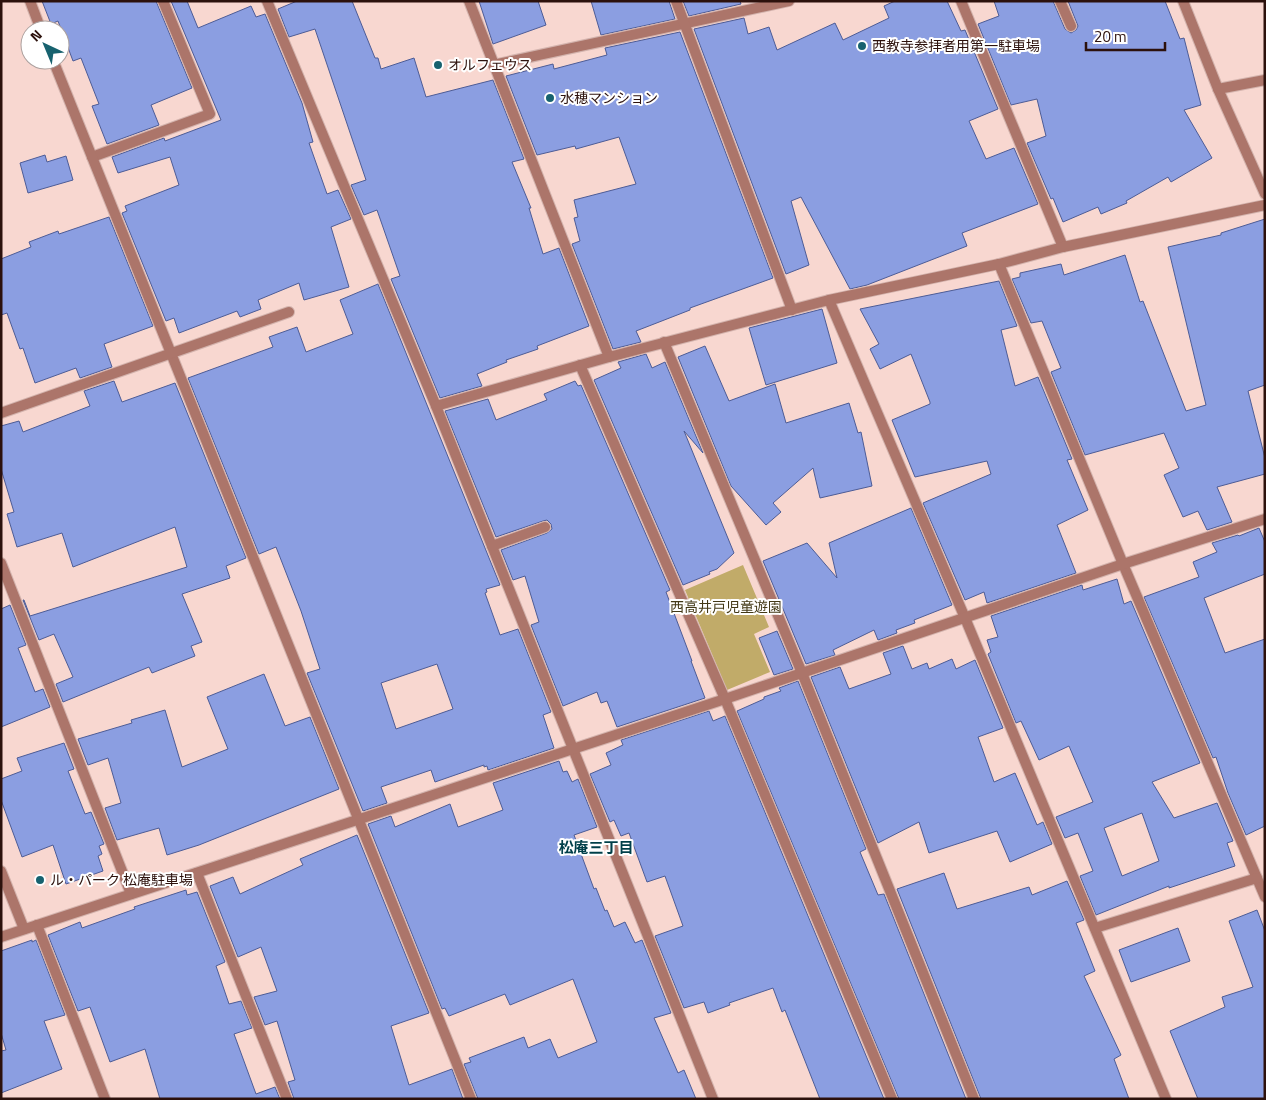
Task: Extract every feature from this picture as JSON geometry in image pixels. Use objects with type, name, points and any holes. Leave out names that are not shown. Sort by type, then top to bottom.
[{"type":"street","points":[[30,1],[37,20]]},
{"type":"street","points":[[92,156],[210,114],[163,1]]},
{"type":"street","points":[[267,1],[436,406],[713,1099]]},
{"type":"street","points":[[469,1],[609,357]]},
{"type":"street","points":[[676,1],[792,310]]},
{"type":"street","points":[[493,65],[789,1]]},
{"type":"street","points":[[961,1],[1063,247]]},
{"type":"street","points":[[1060,1],[1070,26]]},
{"type":"street","points":[[1183,1],[1218,89],[1265,194]]},
{"type":"street","points":[[57,70],[470,1099]]},
{"type":"street","points":[[1218,89],[1265,80]]},
{"type":"street","points":[[436,406],[664,342],[829,300],[999,264],[1063,247],[1265,205]]},
{"type":"street","points":[[999,264],[1123,564],[1265,897]]},
{"type":"street","points":[[829,300],[965,618],[1166,1099]]},
{"type":"street","points":[[1,413],[289,312]]},
{"type":"street","points":[[664,342],[802,673],[974,1099]]},
{"type":"street","points":[[580,365],[725,699],[892,1099]]},
{"type":"street","points":[[1,937],[725,699],[1123,564],[1265,519]]},
{"type":"street","points":[[492,546],[545,527]]},
{"type":"street","points":[[1,563],[131,894]]},
{"type":"street","points":[[1,871],[24,929]]},
{"type":"street","points":[[197,873],[287,1099]]},
{"type":"street","points":[[1095,928],[1257,878]]},
{"type":"street","points":[[37,926],[105,1099]]},
{"type":"green space","name":"西高井戸児童遊園","points":[[743,565],[769,627],[754,634],[770,672],[727,690],[685,590]]},
{"type":"building","points":[[42,1],[156,1],[192,88],[151,105],[159,125],[107,144],[92,106],[99,104],[81,58],[73,61],[70,53],[70,20],[49,20]]},
{"type":"building","points":[[171,1],[187,1],[198,28],[251,6],[256,17],[265,14],[302,103],[313,142],[309,143],[327,194],[338,190],[351,219],[331,227],[349,287],[304,300],[299,283],[258,300],[261,309],[240,317],[237,311],[179,333],[174,318],[166,321],[122,213],[127,211],[125,206],[179,185],[170,157],[118,173],[112,157],[164,138],[165,141],[221,120]]},
{"type":"building","points":[[297,1],[352,1],[375,58],[378,58],[381,69],[414,58],[426,97],[493,80],[524,159],[512,162],[531,208],[529,208],[543,254],[559,248],[589,326],[537,346],[538,349],[506,360],[507,362],[477,374],[482,386],[440,398],[391,279],[400,276],[377,210],[364,215],[351,185],[366,180],[315,29],[289,37],[278,9]]},
{"type":"building","points":[[479,1],[538,1],[546,25],[493,44]]},
{"type":"building","points":[[591,1],[669,1],[675,19],[601,35]]},
{"type":"building","points":[[683,1],[740,1],[741,4],[689,16]]},
{"type":"building","points":[[895,1],[947,1],[961,31],[965,30],[998,109],[969,121],[986,159],[1014,148],[1038,204],[962,233],[967,246],[867,285],[850,289],[801,197],[791,201],[809,265],[786,274],[694,29],[744,18],[748,34],[769,27],[777,50],[835,23],[843,40],[889,18],[884,6]]},
{"type":"building","points":[[994,1],[1053,1],[1065,29],[1071,33],[1078,26],[1068,1],[1165,1],[1180,39],[1184,38],[1201,105],[1184,110],[1212,158],[1171,182],[1168,177],[1126,201],[1127,203],[1101,214],[1098,207],[1063,222],[1027,143],[1046,136],[1037,99],[1011,105],[978,24],[999,16]]},
{"type":"building","points":[[680,32],[773,278],[690,308],[690,310],[636,331],[641,342],[613,349],[572,244],[580,241],[574,218],[578,217],[574,200],[636,184],[619,137],[576,149],[575,146],[537,155],[506,76],[553,64],[554,69],[607,55],[605,48]]},
{"type":"building","points":[[45,155],[47,162],[66,156],[73,180],[28,193],[20,163]]},
{"type":"building","points":[[109,217],[153,326],[104,344],[112,367],[80,378],[76,368],[35,383],[23,348],[20,349],[7,313],[1,315],[1,259],[31,247],[29,242],[58,231],[59,234]]},
{"type":"building","points":[[1265,219],[1265,385],[1248,391],[1265,458],[1265,474],[1217,487],[1232,522],[1207,530],[1198,511],[1183,517],[1164,475],[1179,468],[1164,433],[1085,455],[1051,372],[1061,368],[1042,321],[1031,323],[1012,279],[1020,277],[1020,273],[1061,264],[1064,275],[1125,255],[1140,302],[1143,301],[1186,411],[1206,405],[1168,247],[1221,235],[1221,233]]},
{"type":"building","points":[[999,281],[1017,326],[1001,330],[1015,386],[1038,377],[1072,459],[1067,460],[1088,510],[1057,525],[1076,573],[987,603],[984,592],[965,600],[923,503],[991,474],[987,461],[915,477],[892,420],[930,404],[930,402],[911,354],[880,369],[870,349],[879,344],[860,309]]},
{"type":"building","points":[[378,284],[500,585],[486,589],[487,592],[485,593],[500,635],[518,629],[551,712],[543,715],[554,748],[488,770],[487,766],[484,767],[484,765],[435,782],[431,770],[381,787],[387,803],[363,811],[307,673],[320,669],[301,611],[276,547],[259,554],[188,378],[273,347],[269,337],[297,327],[306,352],[353,334],[340,300]],"holes":[[[437,664],[453,709],[396,729],[381,683]]]},
{"type":"building","points":[[822,309],[837,363],[766,385],[749,328]]},
{"type":"building","points":[[705,346],[729,401],[775,384],[786,423],[849,403],[858,433],[861,432],[872,486],[820,498],[813,468],[773,503],[781,512],[766,525],[731,486],[678,357]]},
{"type":"building","points":[[646,354],[652,368],[665,362],[703,453],[684,431],[734,553],[717,569],[709,572],[710,574],[683,585],[594,380],[621,368],[618,362]]},
{"type":"building","points":[[114,381],[122,402],[175,383],[246,558],[226,566],[230,578],[182,594],[202,642],[191,646],[195,656],[152,673],[149,667],[63,702],[56,684],[73,677],[54,634],[39,640],[23,600],[30,616],[187,567],[175,527],[73,567],[62,533],[17,547],[7,514],[14,512],[1,469],[1,426],[19,421],[23,432],[90,406],[84,391]]},
{"type":"building","points":[[575,381],[578,386],[581,385],[670,590],[666,592],[705,698],[617,727],[607,701],[601,703],[597,692],[563,706],[531,625],[539,622],[525,576],[513,580],[501,550],[547,533],[552,529],[551,524],[547,520],[496,537],[445,411],[488,399],[496,420],[547,400],[544,394]]},
{"type":"building","points":[[911,508],[952,605],[914,620],[915,623],[896,630],[897,633],[878,640],[874,630],[833,650],[835,655],[806,664],[763,561],[807,543],[837,578],[829,543]]},
{"type":"building","points":[[1259,528],[1265,542],[1265,574],[1204,598],[1225,653],[1265,639],[1265,826],[1246,835],[1228,793],[1216,757],[1213,758],[1144,597],[1199,577],[1193,562],[1217,552],[1212,543],[1239,536]]},
{"type":"building","points":[[1117,579],[1124,604],[1131,601],[1200,763],[1152,782],[1174,818],[1217,803],[1233,841],[1227,843],[1235,866],[1169,888],[1169,886],[1096,915],[1080,876],[1093,871],[1078,833],[1065,838],[1056,817],[1093,802],[1069,746],[1039,760],[1021,721],[1016,723],[988,654],[991,652],[987,640],[998,637],[991,616],[1082,585],[1083,590]],"holes":[[[1142,813],[1159,861],[1122,876],[1104,828]]]},
{"type":"building","points":[[10,605],[26,645],[18,648],[35,692],[43,689],[50,707],[1,727],[1,609]]},
{"type":"building","points":[[777,631],[793,669],[774,675],[759,638]]},
{"type":"building","points":[[903,646],[912,669],[927,663],[929,669],[952,659],[956,669],[975,660],[1003,728],[978,737],[994,782],[1015,773],[1037,825],[1043,822],[1052,844],[1010,862],[997,831],[929,853],[919,822],[878,843],[811,677],[840,667],[849,689],[891,674],[883,653]]},
{"type":"building","points":[[264,674],[285,726],[310,717],[339,789],[199,845],[167,855],[159,828],[117,840],[105,808],[121,803],[108,758],[88,765],[78,739],[132,723],[131,720],[165,710],[182,767],[228,749],[207,697]]},
{"type":"building","points":[[798,681],[866,849],[860,852],[878,895],[884,894],[966,1099],[899,1099],[737,711],[764,699],[764,697],[781,691],[779,688]]},
{"type":"building","points":[[709,711],[713,721],[725,716],[884,1099],[820,1099],[785,1010],[782,1012],[773,988],[729,1003],[730,1005],[708,1013],[704,1002],[684,1008],[655,936],[683,926],[665,876],[647,882],[629,833],[621,836],[614,820],[610,822],[590,774],[611,765],[606,753],[623,745],[621,740]]},
{"type":"building","points":[[64,743],[74,769],[68,771],[85,814],[91,812],[104,844],[99,846],[102,854],[98,856],[103,871],[66,884],[53,845],[22,857],[1,800],[1,779],[22,771],[17,758]]},
{"type":"building","points":[[559,761],[563,772],[567,771],[572,782],[578,779],[597,827],[574,835],[594,889],[596,888],[614,927],[625,922],[635,943],[642,940],[671,1013],[654,1018],[678,1073],[684,1070],[696,1099],[478,1099],[464,1064],[471,1062],[469,1058],[524,1037],[528,1048],[550,1039],[558,1058],[597,1042],[573,979],[510,1005],[505,994],[449,1016],[445,1008],[442,1009],[368,824],[391,816],[395,827],[450,804],[458,827],[503,810],[493,783]]},
{"type":"building","points":[[357,835],[429,1013],[391,1026],[409,1085],[452,1069],[463,1099],[294,1099],[288,1082],[295,1080],[277,1021],[265,1025],[254,997],[277,991],[261,947],[238,957],[210,886],[233,877],[240,894],[303,865],[300,859]]},
{"type":"building","points":[[944,873],[957,909],[1029,887],[1032,895],[1067,881],[1084,920],[1076,923],[1095,971],[1084,976],[1121,1055],[1114,1059],[1129,1099],[981,1099],[897,889]]},
{"type":"building","points":[[186,890],[187,895],[197,892],[225,962],[216,966],[229,1004],[241,1001],[252,1028],[234,1034],[256,1094],[275,1087],[280,1099],[160,1099],[145,1049],[110,1062],[90,1007],[78,1011],[48,935],[80,922],[82,928],[135,909],[134,907]]},
{"type":"building","points":[[1257,910],[1265,931],[1265,1099],[1198,1099],[1170,1031],[1225,1007],[1222,997],[1253,987],[1229,921]]},
{"type":"building","points":[[1178,928],[1190,961],[1131,982],[1119,950]]},
{"type":"building","points":[[32,940],[32,942],[36,940],[65,1015],[44,1021],[62,1069],[1,1093],[1,1051],[6,1050],[1,1033],[1,951]]},
{"type":"place","name":"西教寺参拝者用第一駐車場","points":[[862,46]]},
{"type":"place","name":"オルフェウス","points":[[438,65]]},
{"type":"place","name":"水穂マンション","points":[[550,98]]},
{"type":"place","name":"ル・パーク 松庵駐車場","points":[[40,880]]},
{"type":"district","name":"松庵三丁目","points":[[596,848]]}]
